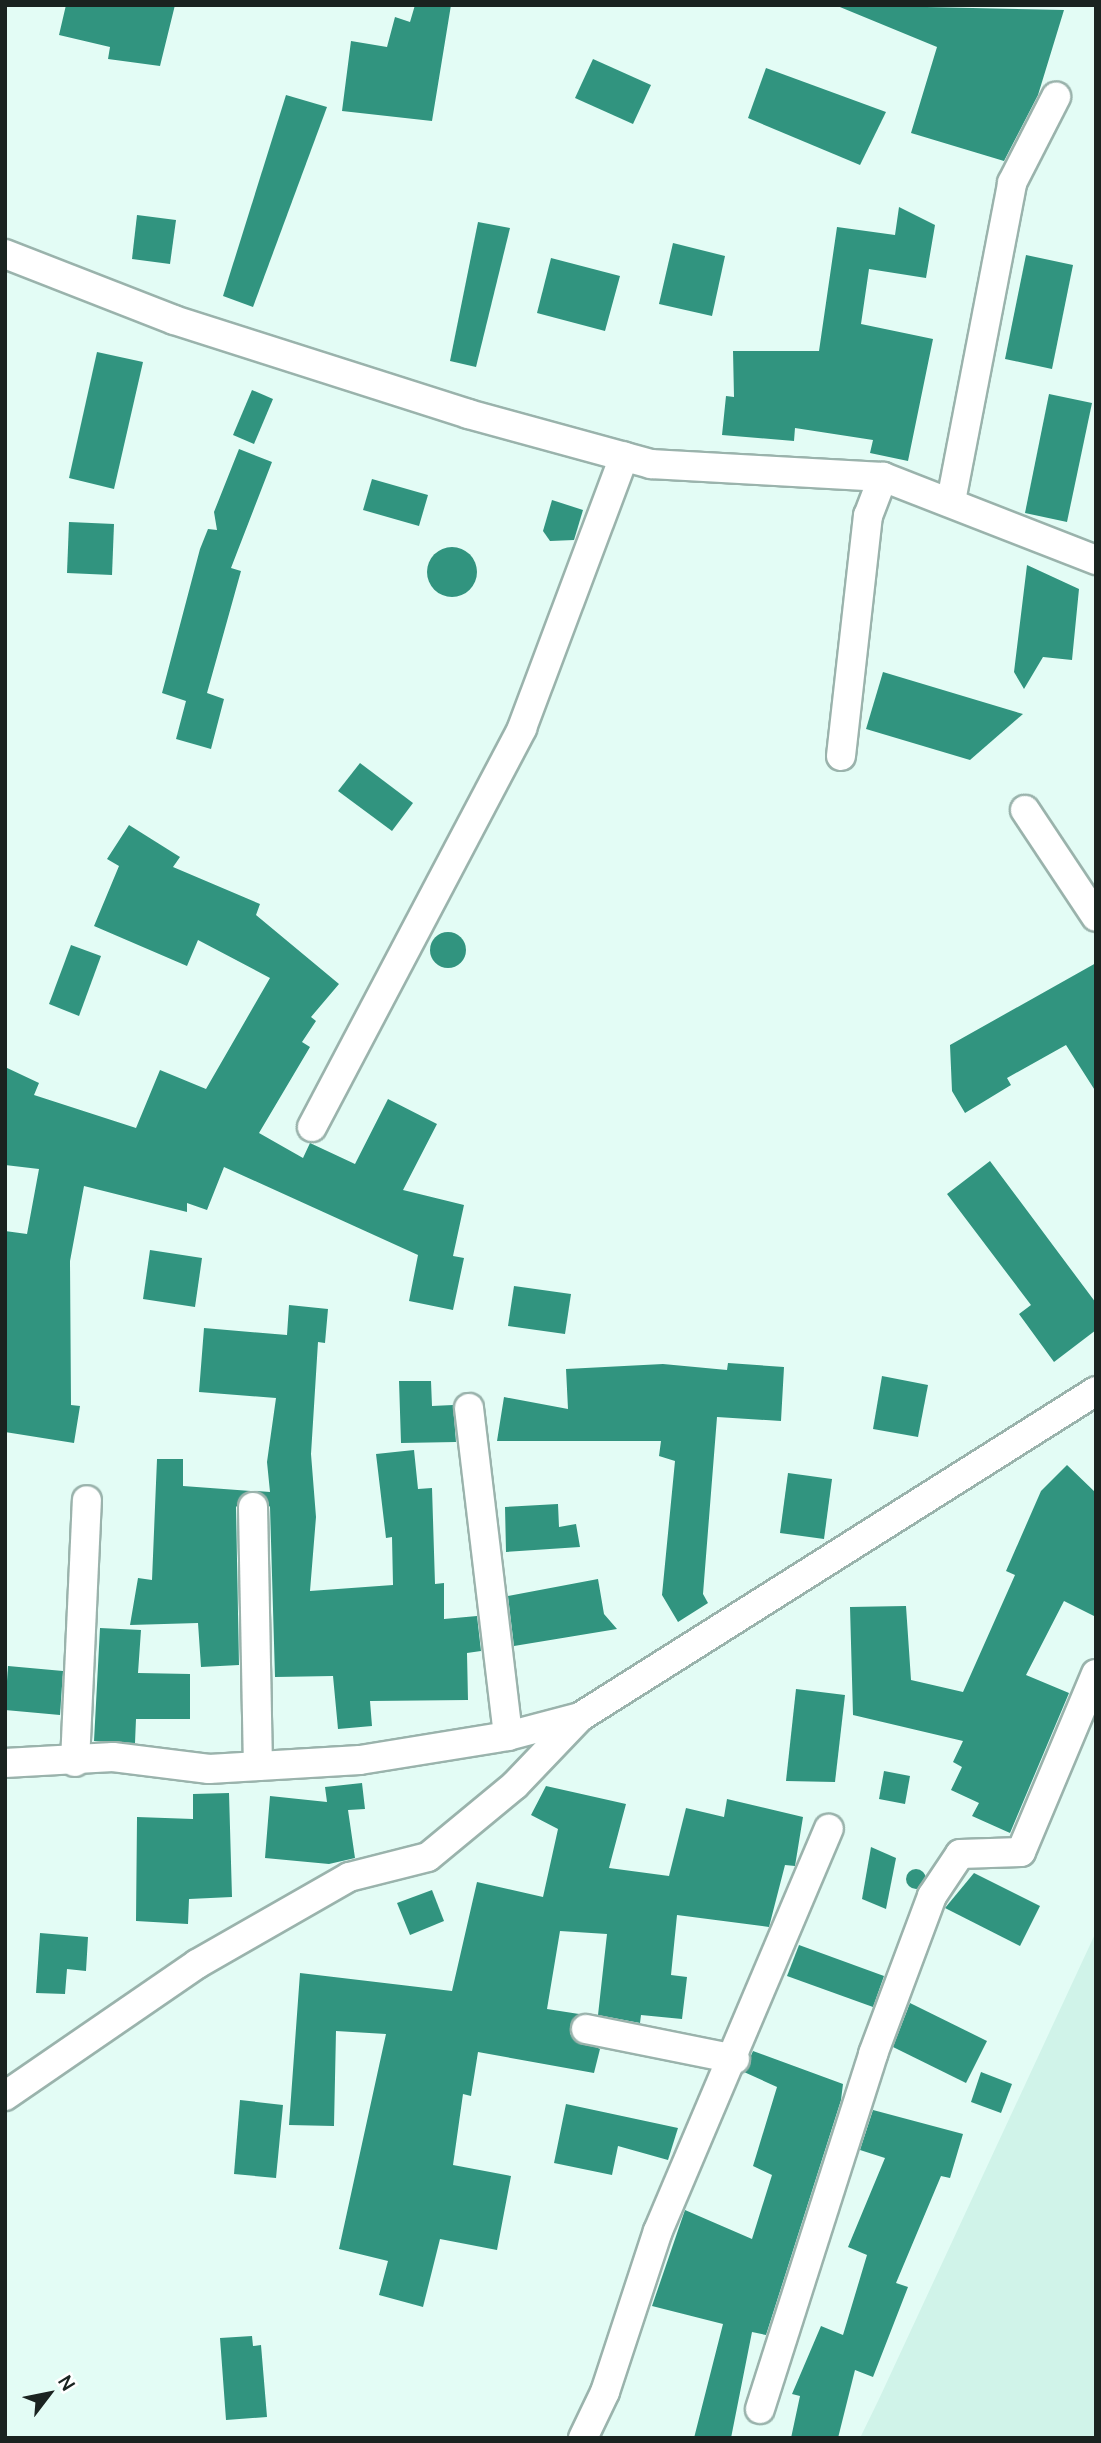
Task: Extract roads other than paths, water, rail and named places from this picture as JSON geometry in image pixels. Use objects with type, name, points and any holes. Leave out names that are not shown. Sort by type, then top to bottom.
[{"type":"street","points":[[951,501],[1012,183],[1056,97]]},
{"type":"street","points":[[5,254],[292,359],[624,457],[712,469],[883,477],[1096,559]]},
{"type":"street","points":[[312,1127],[522,728],[624,457]]},
{"type":"street","points":[[841,756],[868,516],[883,477]]},
{"type":"street","points":[[1025,810],[1096,918]]},
{"type":"street","points":[[5,2096],[197,1964],[349,1877],[428,1857],[514,1785],[580,1717],[1096,1391]]},
{"type":"street","points":[[469,1408],[508,1736]]},
{"type":"street","points":[[75,1762],[87,1500]]},
{"type":"street","points":[[253,1507],[258,1766]]},
{"type":"street","points":[[760,2409],[873,2054],[932,1896],[960,1854],[1021,1852],[1096,1674]]},
{"type":"street","points":[[5,1763],[75,1762],[113,1757],[209,1769],[360,1760],[508,1736],[580,1717]]},
{"type":"street","points":[[583,2438],[605,2392],[658,2231],[735,2059],[829,1829]]},
{"type":"street","points":[[586,2029],[735,2059]]}]
